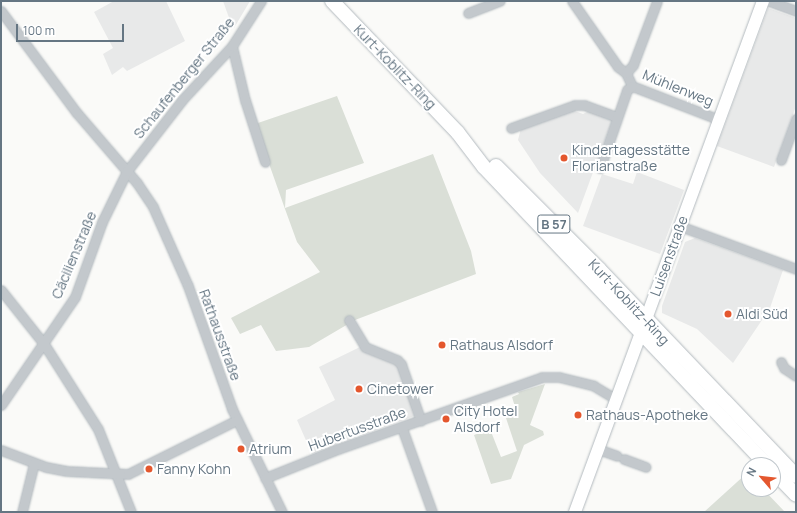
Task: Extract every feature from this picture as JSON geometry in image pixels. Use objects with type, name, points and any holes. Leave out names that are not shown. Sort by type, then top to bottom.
[{"type":"main road","name":"Kurt-Koblitz-Ring","points":[[332,1],[458,133],[490,160],[796,476]]},
{"type":"main road","name":"Luisenstraße","points":[[575,512],[763,1]]},
{"type":"main road","name":"Kurt-Koblitz-Ring","points":[[458,133],[484,167],[759,457]]},
{"type":"main road","points":[[781,479],[796,495]]},
{"type":"street","name":"Schaufenberger Straße","points":[[127,171],[182,100],[232,46],[261,1]]},
{"type":"street","points":[[468,13],[500,1]]},
{"type":"street","name":"Mühlenweg","points":[[572,1],[618,67],[626,73],[632,86],[720,120]]},
{"type":"street","points":[[626,73],[633,65],[657,1]]},
{"type":"street","points":[[769,1],[796,11]]},
{"type":"street","name":"Rathausstraße","points":[[1,11],[76,112],[127,171],[153,207],[167,236],[237,420],[282,512]]},
{"type":"street","points":[[232,46],[245,100],[265,162]]},
{"type":"street","points":[[600,168],[627,90],[632,86]]},
{"type":"street","points":[[510,128],[575,105],[584,105],[617,116]]},
{"type":"street","points":[[781,160],[796,119]]},
{"type":"street","name":"Cäcilienstraße","points":[[1,405],[75,297],[102,222],[127,171]]},
{"type":"street","points":[[680,226],[796,269]]},
{"type":"street","points":[[1,290],[44,344],[98,429],[131,512]]},
{"type":"street","points":[[349,320],[365,347],[397,360],[401,364],[422,421]]},
{"type":"street","points":[[781,362],[784,368],[796,376]]},
{"type":"street","name":"Hubertusstraße","points":[[265,478],[338,449],[422,421],[542,377],[564,378],[600,388],[616,399]]},
{"type":"street","points":[[1,450],[34,463],[67,471],[117,475],[128,474],[237,420]]},
{"type":"street","points":[[402,428],[432,512]]},
{"type":"street","points":[[598,449],[646,467]]},
{"type":"street","points":[[22,512],[34,463]]},
{"type":"shaded area","points":[[114,1],[166,1],[185,41],[127,71],[123,67],[112,75],[103,54],[113,48],[94,12]]},
{"type":"shaded area","points":[[223,1],[250,1],[234,28],[228,15]]},
{"type":"shaded area","points":[[768,8],[796,18],[796,106],[774,167],[717,146]]},
{"type":"shaded area","points":[[337,96],[364,163],[286,190],[285,208],[433,154],[471,251],[476,274],[355,320],[309,347],[276,351],[261,325],[240,334],[231,318],[320,272],[297,242],[255,124]]},
{"type":"shaded area","name":"Kindertagesstätte Florianstraße","points":[[572,110],[583,114],[591,110],[613,118],[578,213],[540,173],[518,140],[521,128]]},
{"type":"shaded area","points":[[637,172],[684,190],[660,254],[583,226],[602,174],[633,184]]},
{"type":"shaded area","points":[[695,238],[783,270],[770,308],[733,363],[697,329],[662,313],[662,306],[685,242]]},
{"type":"shaded area","points":[[360,347],[398,366],[415,412],[414,416],[312,454],[297,420],[335,400],[319,367]]},
{"type":"shaded area","points":[[545,384],[530,425],[543,431],[544,435],[524,445],[511,479],[491,484],[474,435],[490,429],[501,457],[517,451],[506,418],[511,416],[510,412],[516,410],[512,397],[519,394],[518,392]]},
{"type":"shaded area","points":[[741,478],[741,497],[771,497],[785,512],[704,512]]},
{"type":"place","name":"Kindertagesstätte Florianstraße","points":[[564,158]]},
{"type":"place","name":"Aldi Süd","points":[[728,314]]},
{"type":"place","name":"Rathaus Alsdorf","points":[[442,345]]},
{"type":"place","name":"Cinetower","points":[[359,389]]},
{"type":"place","name":"Rathaus-Apotheke","points":[[578,415]]},
{"type":"place","name":"City Hotel Alsdorf","points":[[446,419]]},
{"type":"place","name":"Atrium","points":[[241,449]]},
{"type":"place","name":"Fanny Kohn","points":[[149,469]]}]
